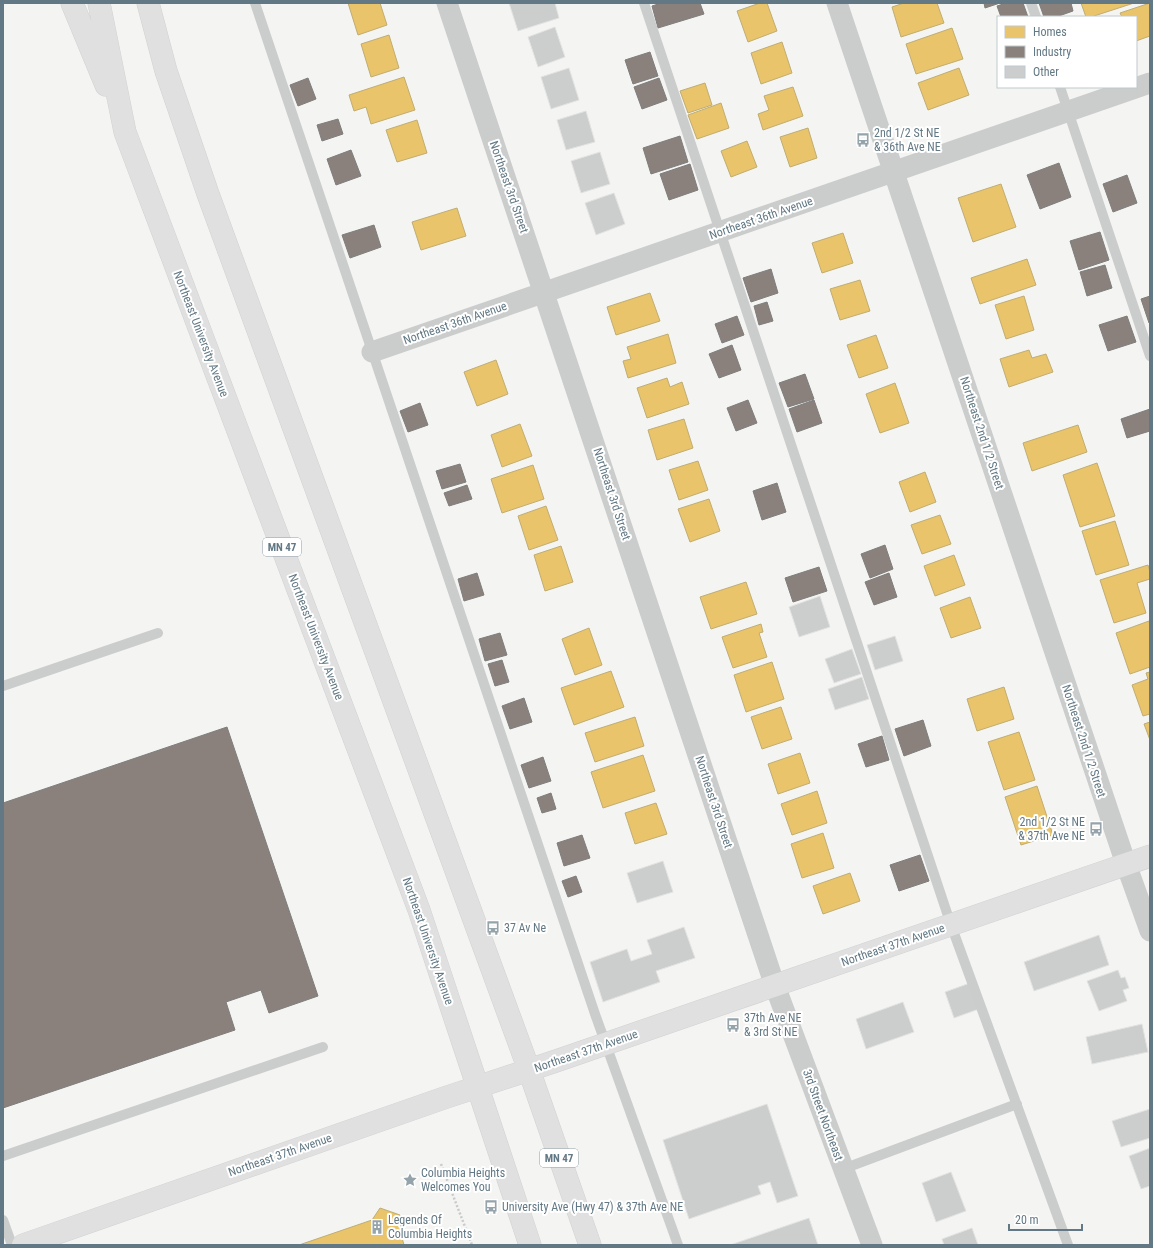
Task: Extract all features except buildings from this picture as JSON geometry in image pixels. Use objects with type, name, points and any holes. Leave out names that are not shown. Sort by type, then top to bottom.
[{"type":"main road","points":[[72,3],[125,132]]},
{"type":"main road","name":"Northeast University Avenue","points":[[100,3],[125,132],[419,910],[478,1087]]},
{"type":"main road","name":"MN 47","points":[[148,3],[166,71],[208,194],[530,1070],[590,1245]]},
{"type":"main road","name":"Northeast 37th Avenue","points":[[24,1245],[1150,856]]},
{"type":"main road","name":"MN 47","points":[[478,1087],[530,1245]]},
{"type":"street","name":"Northeast 3rd Street","points":[[447,3],[775,986]]},
{"type":"street","name":"Northeast 2nd 1/2 Street","points":[[837,3],[1126,864],[1150,931]]},
{"type":"street","name":"Northeast 36th Avenue","points":[[1137,87],[1150,82]]},
{"type":"street","name":"Northeast 36th Avenue","points":[[372,352],[1133,88]]},
{"type":"street","name":"3rd Street Northeast","points":[[775,986],[872,1245]]},
{"type":"lane","points":[[255,3],[605,1044],[678,1245]]},
{"type":"lane","points":[[644,3],[951,924],[1068,1245]]},
{"type":"lane","points":[[1031,3],[1036,16]]},
{"type":"lane","points":[[1060,88],[1150,356]]},
{"type":"lane","points":[[3,686],[158,633]]},
{"type":"lane","points":[[3,1156],[323,1048]]},
{"type":"lane","points":[[843,1169],[1017,1104]]},
{"type":"lane","points":[[3,1220],[12,1245]]},
{"type":"path","points":[[441,1164],[472,1245]]},
{"type":"place","name":"2nd 1/2 St NE & 36th Ave NE","points":[[863,140]]},
{"type":"place","name":"2nd 1/2 St NE & 37th Ave NE","points":[[1096,829]]},
{"type":"place","name":"37 Av Ne","points":[[493,928]]},
{"type":"place","name":"37th Ave NE & 3rd St NE","points":[[733,1025]]},
{"type":"place","name":"Columbia Heights Welcomes You","points":[[410,1180]]},
{"type":"place","name":"University Ave (Hwy 47) & 37th Ave NE","points":[[491,1207]]},
{"type":"place","name":"Legends Of Columbia Heights","points":[[377,1227]]}]
